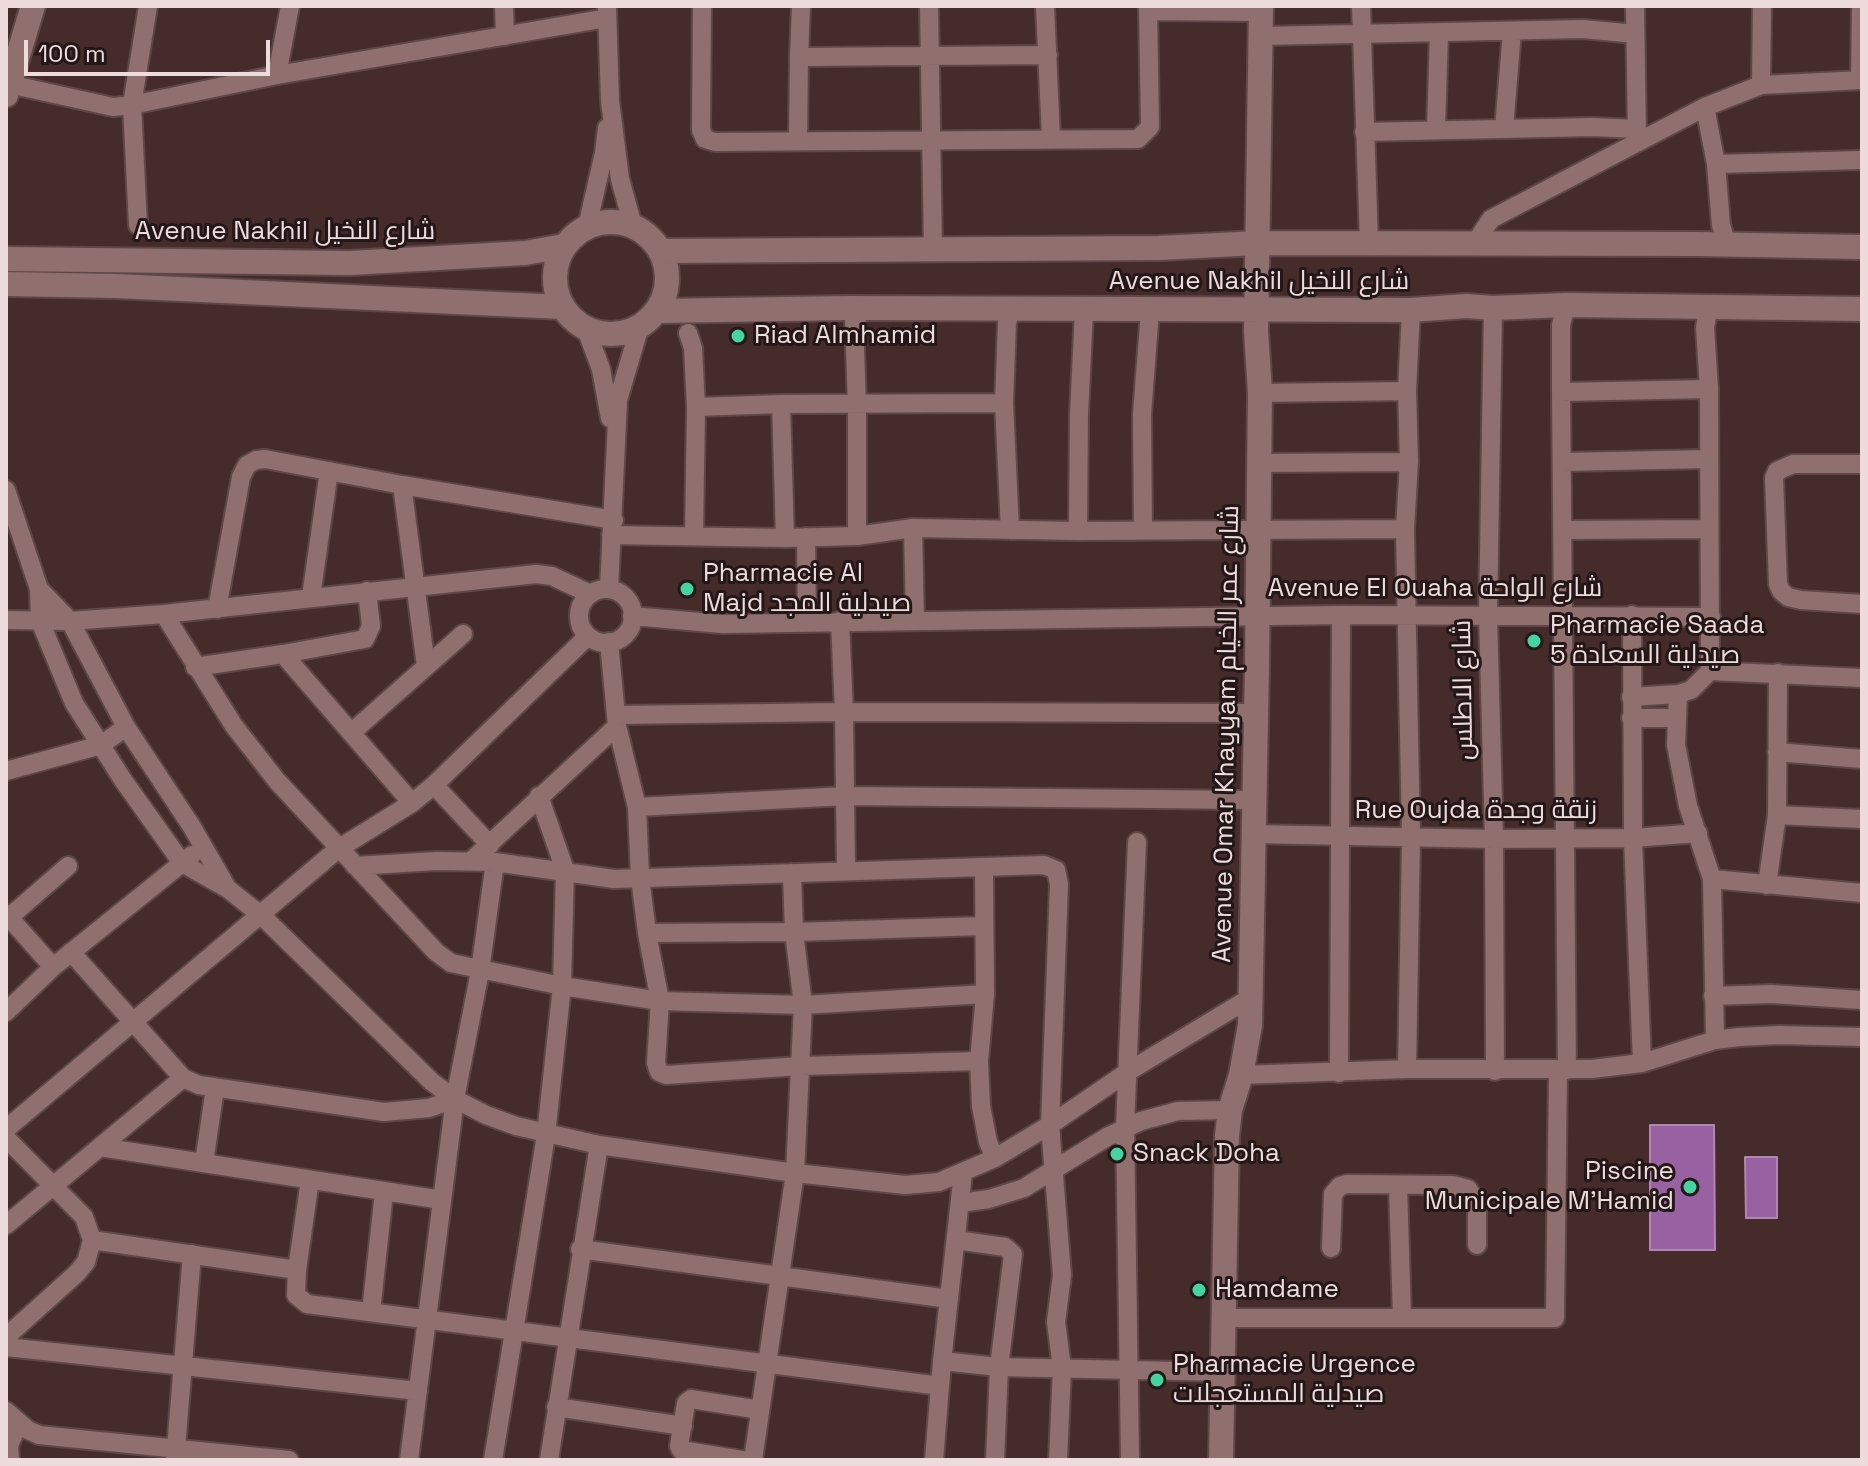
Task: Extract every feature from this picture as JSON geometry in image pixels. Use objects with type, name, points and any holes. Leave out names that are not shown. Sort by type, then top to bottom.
[{"type":"street","points":[[33,6],[8,81],[113,107],[505,36],[607,12],[610,101],[620,179],[633,226]]},
{"type":"street","points":[[138,225],[132,105],[148,6]]},
{"type":"street","points":[[277,75],[290,6]]},
{"type":"street","points":[[504,6],[505,36]]},
{"type":"street","points":[[702,6],[702,135],[709,142],[1138,139],[1149,131],[1148,8],[1261,18],[1363,33],[1583,29],[1635,34]]},
{"type":"street","points":[[798,141],[801,6]]},
{"type":"street","points":[[929,6],[933,250]]},
{"type":"street","points":[[1045,6],[1051,138]]},
{"type":"street","points":[[1361,6],[1369,243]]},
{"type":"street","points":[[1635,6],[1637,136]]},
{"type":"street","points":[[1761,85],[1762,6]]},
{"type":"street","points":[[1485,243],[1481,234],[1491,219],[1637,136],[1761,85],[1861,80],[1861,6]]},
{"type":"street","name":"Avenue Omar Khayyam شارع عمر الخيام","points":[[1221,1460],[1227,1136],[1230,1110],[1248,1043],[1250,998],[1260,393],[1256,311],[1261,18]]},
{"type":"street","points":[[1504,128],[1512,32]]},
{"type":"street","points":[[1436,129],[1439,33]]},
{"type":"street","points":[[799,57],[1048,55]]},
{"type":"street","points":[[587,227],[604,153],[610,101]]},
{"type":"street","points":[[1705,107],[1716,164],[1721,225],[1727,245]]},
{"type":"street","points":[[1364,132],[1504,128],[1637,136]]},
{"type":"street","points":[[1716,164],[1862,160]]},
{"type":"street","points":[[6,620],[70,621],[164,614],[536,574],[552,576],[600,592],[625,597],[632,616],[625,634],[609,642],[588,636],[579,616],[583,602],[600,592],[612,528],[618,400],[648,318],[667,285],[660,251],[648,236],[633,226],[610,221],[576,233],[564,246],[554,276],[562,307],[573,320],[586,329],[610,334],[626,332],[648,318]]},
{"type":"street","name":"Avenue Nakhil شارع النخيل","points":[[660,251],[1159,248],[1258,243],[1862,247]]},
{"type":"street","name":"Avenue Nakhil شارع النخيل","points":[[6,259],[350,263],[525,253],[564,246]]},
{"type":"street","name":"Avenue Nakhil شارع النخيل","points":[[6,284],[116,286],[562,307]]},
{"type":"street","points":[[1224,1318],[1555,1318],[1565,838],[1561,325],[1566,305]]},
{"type":"street","name":"Avenue Nakhil شارع النخيل","points":[[648,318],[866,308],[1256,311],[1566,305],[1862,309]]},
{"type":"street","points":[[1631,697],[1678,694],[1691,690],[1710,671],[1709,389],[1705,327],[1709,307]]},
{"type":"street","points":[[857,536],[854,320],[866,308]]},
{"type":"street","name":"شارع الاطلس","points":[[1493,308],[1488,615],[1494,839],[1495,1071]]},
{"type":"street","points":[[1010,530],[1004,403],[1007,322],[1012,310]]},
{"type":"street","points":[[1407,1069],[1411,838],[1405,529],[1411,310]]},
{"type":"street","points":[[1078,531],[1084,311]]},
{"type":"street","points":[[1143,529],[1142,414],[1150,311]]},
{"type":"street","points":[[586,329],[601,369],[614,453]]},
{"type":"street","points":[[688,333],[693,348],[696,407],[694,536]]},
{"type":"street","points":[[1561,392],[1709,389]]},
{"type":"street","points":[[1260,393],[1407,391]]},
{"type":"street","points":[[696,407],[1004,403]]},
{"type":"street","points":[[781,404],[785,538]]},
{"type":"street","points":[[217,609],[241,477],[247,465],[265,459],[612,528],[694,536],[857,536],[913,528],[1258,532],[1405,529]]},
{"type":"street","points":[[1562,462],[1709,459]]},
{"type":"street","points":[[1259,463],[1409,462]]},
{"type":"street","points":[[1862,464],[1793,464],[1777,471],[1774,478],[1778,584],[1781,591],[1788,597],[1801,600],[1862,604]]},
{"type":"street","points":[[311,597],[329,471]]},
{"type":"street","points":[[402,485],[426,666]]},
{"type":"street","points":[[6,490],[10,516],[39,589],[40,621],[63,683],[101,745],[182,863],[228,889],[262,916],[432,1082],[455,1099],[486,1115],[546,1135],[599,1145],[905,1185],[939,1182],[995,1158],[1129,1071],[1250,998]]},
{"type":"street","points":[[913,528],[915,621]]},
{"type":"street","points":[[1563,530],[1709,529]]},
{"type":"street","points":[[806,537],[807,623]]},
{"type":"street","points":[[39,589],[70,621],[126,727],[204,845],[228,889]]},
{"type":"street","points":[[195,667],[365,639],[371,626],[367,591]]},
{"type":"street","points":[[164,614],[234,726],[277,781],[443,958],[462,968],[660,1001],[803,1005],[985,994]]},
{"type":"street","points":[[1339,1073],[1341,615]]},
{"type":"street","name":"Avenue El Ouaha شارع الواحة","points":[[632,616],[722,624],[1341,615],[1711,617]]},
{"type":"street","points":[[1632,615],[1633,838],[1642,1063]]},
{"type":"street","points":[[840,621],[846,871]]},
{"type":"street","points":[[351,733],[463,634]]},
{"type":"street","points":[[6,1129],[338,849],[412,803],[434,785],[588,636]]},
{"type":"street","points":[[609,642],[617,720],[637,807],[640,877],[660,1001],[657,1070],[662,1074],[979,1061]]},
{"type":"street","points":[[283,654],[412,803]]},
{"type":"street","points":[[1710,671],[1862,678]]},
{"type":"street","points":[[1767,885],[1777,815],[1778,673]]},
{"type":"street","points":[[1678,694],[1678,756],[1688,806],[1712,879],[1715,1040]]},
{"type":"street","points":[[409,1460],[455,1099],[480,971],[492,854],[539,796],[617,720],[844,712],[1255,713]]},
{"type":"street","points":[[1631,718],[1677,718]]},
{"type":"street","points":[[6,771],[101,745],[126,727]]},
{"type":"street","points":[[1777,752],[1862,759]]},
{"type":"street","points":[[434,785],[492,854]]},
{"type":"street","points":[[493,1460],[546,1135],[562,986],[565,870],[539,796]]},
{"type":"street","points":[[637,807],[846,796],[1252,800]]},
{"type":"street","points":[[1777,815],[1862,819]]},
{"type":"street","name":"Rue Oujda زنقة وجدة","points":[[1253,834],[1494,839],[1633,838],[1698,833]]},
{"type":"street","points":[[1130,1460],[1125,1127],[1137,842]]},
{"type":"street","points":[[6,1012],[53,967],[204,845]]},
{"type":"street","points":[[355,866],[471,861],[492,854],[614,879],[1052,867],[1057,873],[1050,1125],[1062,1275],[1056,1322],[1062,1368],[1058,1460]]},
{"type":"street","points":[[53,967],[7,917],[68,866]]},
{"type":"street","points":[[984,867],[985,994],[979,1061],[981,1106],[988,1142],[995,1158]]},
{"type":"street","points":[[753,1460],[795,1173],[803,1005],[794,932],[792,873]]},
{"type":"street","points":[[1712,879],[1862,893]]},
{"type":"street","points":[[647,933],[983,926]]},
{"type":"street","points":[[71,952],[183,1078],[215,1088],[384,1112],[429,1108],[455,1099]]},
{"type":"street","points":[[1713,996],[1771,994],[1862,1000]]},
{"type":"street","points":[[1241,1075],[1407,1069],[1562,1070],[1642,1063],[1715,1040],[1779,1035],[1862,1037]]},
{"type":"street","points":[[6,1225],[183,1078]]},
{"type":"street","points":[[204,1163],[215,1088]]},
{"type":"street","points":[[960,1203],[1006,1195],[1053,1172],[1125,1127],[1158,1115],[1178,1111],[1230,1110]]},
{"type":"street","points":[[6,1138],[84,1217],[92,1240],[86,1262],[77,1273],[6,1337]]},
{"type":"street","points":[[549,1460],[580,1249],[599,1145]]},
{"type":"street","points":[[100,1147],[442,1200]]},
{"type":"street","points":[[934,1460],[963,1173]]},
{"type":"street","points":[[310,1180],[297,1270],[296,1295],[300,1301],[940,1386]]},
{"type":"street","points":[[1331,1248],[1332,1204],[1336,1189],[1347,1184],[1453,1185],[1468,1189],[1477,1202],[1477,1245]]},
{"type":"street","points":[[1398,1185],[1402,1318]]},
{"type":"street","points":[[371,1312],[384,1192]]},
{"type":"street","points":[[92,1240],[297,1270]]},
{"type":"street","points":[[956,1240],[1005,1247],[1013,1254],[999,1367],[995,1460]]},
{"type":"street","points":[[580,1249],[949,1299]]},
{"type":"street","points":[[175,1455],[192,1254]]},
{"type":"street","points":[[6,1347],[418,1391]]},
{"type":"street","points":[[942,1361],[999,1367],[1223,1372]]},
{"type":"street","points":[[742,1460],[683,1452],[679,1446],[686,1403],[691,1399],[760,1410]]},
{"type":"street","points":[[556,1407],[683,1426]]},
{"type":"street","points":[[10,1460],[12,1417],[39,1435],[175,1455],[289,1460]]},
{"type":"shaded area","points":[[1650,1125],[1714,1125],[1715,1250],[1650,1250]]},
{"type":"shaded area","points":[[1745,1157],[1777,1157],[1777,1218],[1746,1218]]},
{"type":"place","name":"Riad Almhamid","points":[[738,336]]},
{"type":"place","name":"Pharmacie Al Majd صيدلية المجد","points":[[687,589]]},
{"type":"place","name":"Pharmacie Saada 5 صيدلية السعادة","points":[[1534,641]]},
{"type":"place","name":"Snack Doha","points":[[1117,1154]]},
{"type":"place","name":"Piscine Municipale M'Hamid","points":[[1690,1187]]},
{"type":"place","name":"Hamdame","points":[[1199,1290]]},
{"type":"place","name":"Pharmacie Urgence صيدلية المستعجلات","points":[[1157,1380]]}]
